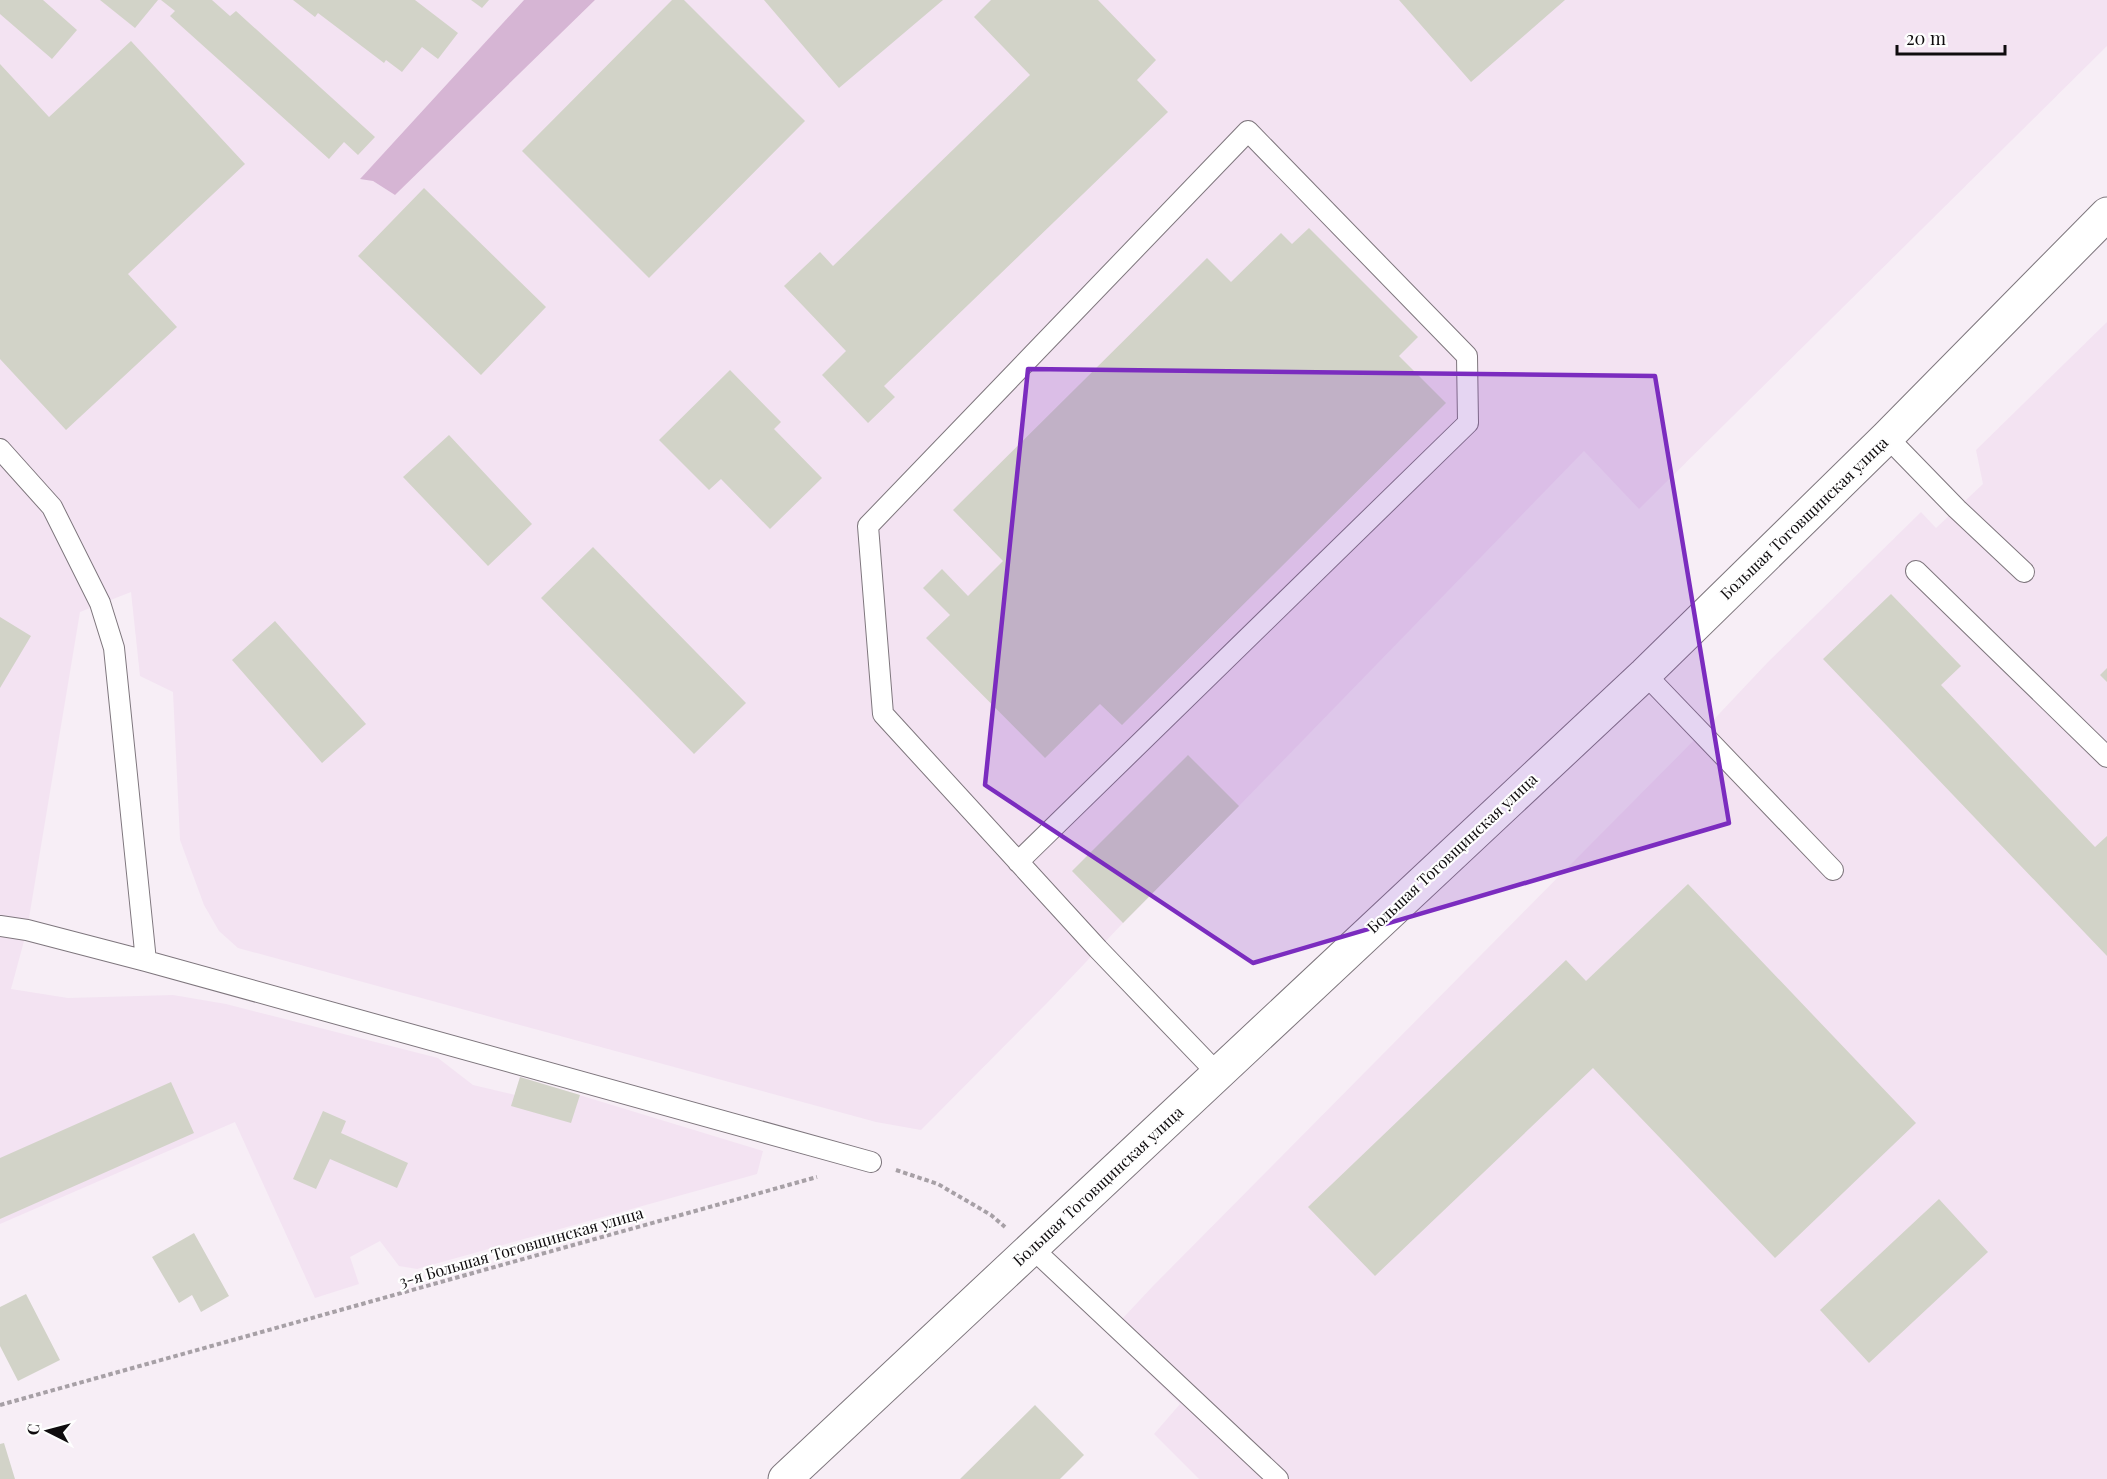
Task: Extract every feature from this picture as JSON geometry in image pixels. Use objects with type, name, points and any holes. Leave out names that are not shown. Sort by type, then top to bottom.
[{"type":"street","name":"Большая Тоговщинская улица","points":[[785,1479],[1645,674],[1887,437],[2107,214]]},
{"type":"lane","points":[[1018,862],[1468,423],[1467,356],[1248,131],[868,526],[883,714],[1018,862],[1217,1073]]},
{"type":"lane","points":[[1887,437],[1957,509],[2024,572]]},
{"type":"lane","points":[[0,449],[52,507],[100,603],[114,648],[146,961]]},
{"type":"lane","points":[[1916,571],[2107,758]]},
{"type":"lane","points":[[1645,674],[1833,870]]},
{"type":"lane","points":[[0,927],[27,930],[146,961],[871,1162]]},
{"type":"lane","points":[[1032,1248],[1278,1479]]},
{"type":"path","points":[[871,1162],[938,1184],[991,1215],[1032,1248]]},
{"type":"path","name":"3-я Большая Тоговщинская улица","points":[[0,1405],[871,1162]]},
{"type":"highlighted area","points":[[1028,369],[1655,376],[1729,823],[1253,963],[985,785]]},
{"type":"shaded area","points":[[0,0],[524,0],[361,178],[373,181],[395,195],[595,0],[2107,0],[2107,46],[1639,509],[1584,451],[921,1130],[876,1122],[238,948],[219,931],[204,905],[180,840],[173,692],[140,676],[131,592],[80,612],[27,930],[11,989],[68,998],[173,995],[226,1004],[438,1058],[473,1085],[515,1095],[520,1077],[763,1151],[757,1174],[417,1269],[399,1266],[380,1241],[350,1257],[359,1284],[315,1298],[235,1122],[0,1224]]},
{"type":"shaded area","points":[[524,0],[595,0],[395,195],[373,181],[360,179]]},
{"type":"shaded area","points":[[2107,322],[2107,1479],[1199,1479],[1154,1434],[1180,1404],[1108,1334],[1702,732],[1768,662],[1921,512],[1936,528],[1983,484],[1976,450]]},
{"type":"building","points":[[0,0],[43,0],[77,30],[52,59],[0,14]]},
{"type":"building","points":[[100,0],[158,0],[135,28]]},
{"type":"building","points":[[161,0],[212,0],[230,16],[236,11],[375,137],[358,155],[344,142],[329,159],[170,16],[175,11]]},
{"type":"building","points":[[293,0],[415,0],[458,33],[438,59],[422,47],[402,72],[386,60],[384,63],[318,13],[315,17]]},
{"type":"building","points":[[471,0],[489,0],[482,8]]},
{"type":"building","points":[[672,0],[684,0],[805,121],[649,278],[522,151]]},
{"type":"building","points":[[764,0],[943,0],[839,88]]},
{"type":"building","points":[[991,0],[1098,0],[1156,60],[1137,80],[1168,112],[884,386],[895,397],[868,423],[822,375],[846,351],[784,286],[820,252],[833,266],[1030,75],[974,17]]},
{"type":"building","points":[[1399,0],[1565,0],[1471,82]]},
{"type":"building","points":[[131,41],[245,164],[128,274],[177,327],[66,430],[0,359],[0,64],[49,117]]},
{"type":"building","points":[[424,188],[546,307],[481,375],[358,256]]},
{"type":"building","points":[[1309,228],[1418,337],[1399,356],[1446,403],[1122,725],[1100,704],[1045,758],[926,638],[950,615],[923,588],[942,569],[968,596],[1003,561],[953,510],[1207,258],[1231,282],[1281,233],[1292,244]]},
{"type":"building","points":[[730,370],[781,422],[774,429],[822,478],[770,529],[721,479],[709,490],[659,440]]},
{"type":"building","points":[[449,435],[532,524],[488,566],[403,477]]},
{"type":"building","points":[[593,547],[746,703],[694,754],[541,598]]},
{"type":"building","points":[[1891,594],[1961,666],[1941,685],[2095,847],[2107,836],[2107,956],[1823,659]]},
{"type":"building","points":[[0,617],[31,636],[0,688]]},
{"type":"building","points":[[275,621],[366,724],[322,763],[232,660]]},
{"type":"building","points":[[2107,668],[2107,682],[2100,675]]},
{"type":"building","points":[[1188,755],[1239,806],[1123,923],[1072,871]]},
{"type":"building","points":[[1688,884],[1916,1123],[1775,1258],[1593,1068],[1375,1276],[1308,1207],[1566,960],[1586,981]]},
{"type":"building","points":[[520,1077],[580,1095],[571,1123],[511,1106]]},
{"type":"building","points":[[171,1082],[194,1133],[0,1219],[0,1158]]},
{"type":"building","points":[[323,1111],[346,1121],[341,1133],[408,1163],[397,1188],[330,1159],[316,1189],[293,1179]]},
{"type":"building","points":[[1939,1199],[1988,1252],[1869,1363],[1820,1310]]},
{"type":"building","points":[[194,1233],[229,1296],[201,1312],[192,1295],[179,1303],[152,1257]]},
{"type":"building","points":[[26,1294],[60,1360],[18,1381],[0,1346],[0,1307]]},
{"type":"building","points":[[1035,1405],[1084,1455],[1060,1479],[960,1479]]},
{"type":"building","points":[[4,1443],[15,1479],[0,1479],[0,1444]]}]
